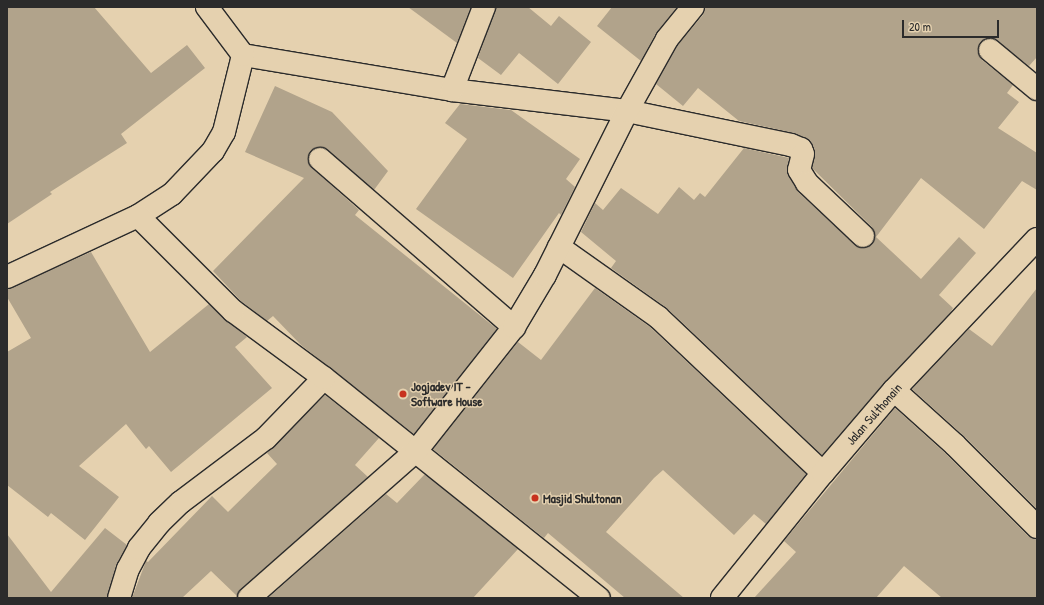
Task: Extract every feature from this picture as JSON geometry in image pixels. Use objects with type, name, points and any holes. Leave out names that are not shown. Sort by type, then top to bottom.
[{"type":"street","points":[[207,7],[243,55],[452,90],[627,111],[792,145],[801,149],[803,154],[800,170],[807,183],[863,236]]},
{"type":"street","points":[[452,90],[484,7]]},
{"type":"street","points":[[249,598],[416,451],[514,327],[558,248],[627,111],[667,39],[692,7]]},
{"type":"street","points":[[990,50],[1037,89]]},
{"type":"street","points":[[7,277],[138,216],[172,194],[213,151],[228,119],[243,55]]},
{"type":"street","points":[[320,159],[514,327]]},
{"type":"street","points":[[138,216],[234,311],[324,378],[599,598]]},
{"type":"street","name":"Jalan Sulthonain","points":[[722,598],[822,473],[894,390],[1037,239]]},
{"type":"street","points":[[558,248],[658,317],[822,473]]},
{"type":"street","points":[[119,598],[132,562],[158,523],[181,502],[266,438],[324,378]]},
{"type":"street","points":[[894,390],[955,445],[1037,527]]},
{"type":"building","points":[[7,7],[94,7],[151,73],[187,45],[205,68],[121,134],[127,143],[50,192],[52,194],[7,224]]},
{"type":"building","points":[[408,7],[471,7],[457,43]]},
{"type":"building","points":[[496,7],[528,7],[551,26],[559,16],[591,42],[558,84],[519,53],[501,75],[478,58]]},
{"type":"building","points":[[612,7],[677,7],[656,33],[641,61],[597,26]]},
{"type":"building","points":[[705,7],[1037,7],[1037,57],[1029,66],[992,38],[985,38],[978,48],[982,60],[1013,85],[1007,93],[1019,102],[998,128],[1037,153],[1037,190],[1022,181],[984,229],[921,178],[876,237],[921,279],[959,237],[976,253],[939,295],[953,308],[950,313],[885,382],[822,455],[667,308],[611,268],[616,261],[581,232],[595,203],[603,210],[621,188],[658,214],[679,187],[694,200],[700,193],[705,197],[744,148],[789,158],[787,172],[798,192],[855,245],[866,248],[872,244],[875,239],[872,227],[812,168],[815,150],[810,140],[794,133],[739,121],[698,88],[683,106],[656,84],[677,46],[703,15]]},
{"type":"building","points":[[275,86],[332,112],[388,171],[374,190],[322,147],[316,147],[308,156],[312,168],[359,210],[355,215],[497,329],[414,434],[301,345],[273,316],[267,321],[241,301],[213,271],[304,178],[245,152]]},
{"type":"building","points":[[460,104],[511,110],[580,159],[566,179],[575,187],[561,215],[559,213],[513,278],[416,209],[467,139],[445,123]]},
{"type":"building","points":[[91,252],[150,352],[209,304],[247,337],[235,347],[272,388],[171,472],[149,446],[146,449],[126,424],[79,466],[119,497],[85,540],[51,513],[48,517],[7,485],[7,352],[31,338],[7,297],[7,289]]},
{"type":"building","points":[[595,288],[650,327],[806,474],[766,524],[754,514],[734,535],[663,470],[654,478],[606,532],[684,598],[625,598],[548,533],[544,538],[433,449],[518,342],[541,360]]},
{"type":"building","points":[[1037,288],[1037,509],[964,436],[912,389],[969,329],[992,346]]},
{"type":"building","points":[[325,395],[379,438],[355,465],[368,477],[241,589],[237,596],[211,571],[182,598],[132,598],[146,561],[148,562],[212,496],[228,512],[277,464],[267,453]]},
{"type":"building","points":[[895,408],[946,454],[1028,536],[1037,539],[1037,598],[942,598],[904,566],[876,598],[754,598],[796,552],[784,541]]},
{"type":"building","points":[[425,474],[518,549],[473,598],[268,598],[386,494],[397,503]]},
{"type":"building","points":[[105,528],[127,545],[116,565],[107,598],[7,598],[7,534],[51,592]]},
{"type":"place","name":"Jogjadev IT - Software House","points":[[403,394]]},
{"type":"place","name":"Masjid Shultonan","points":[[535,498]]}]
